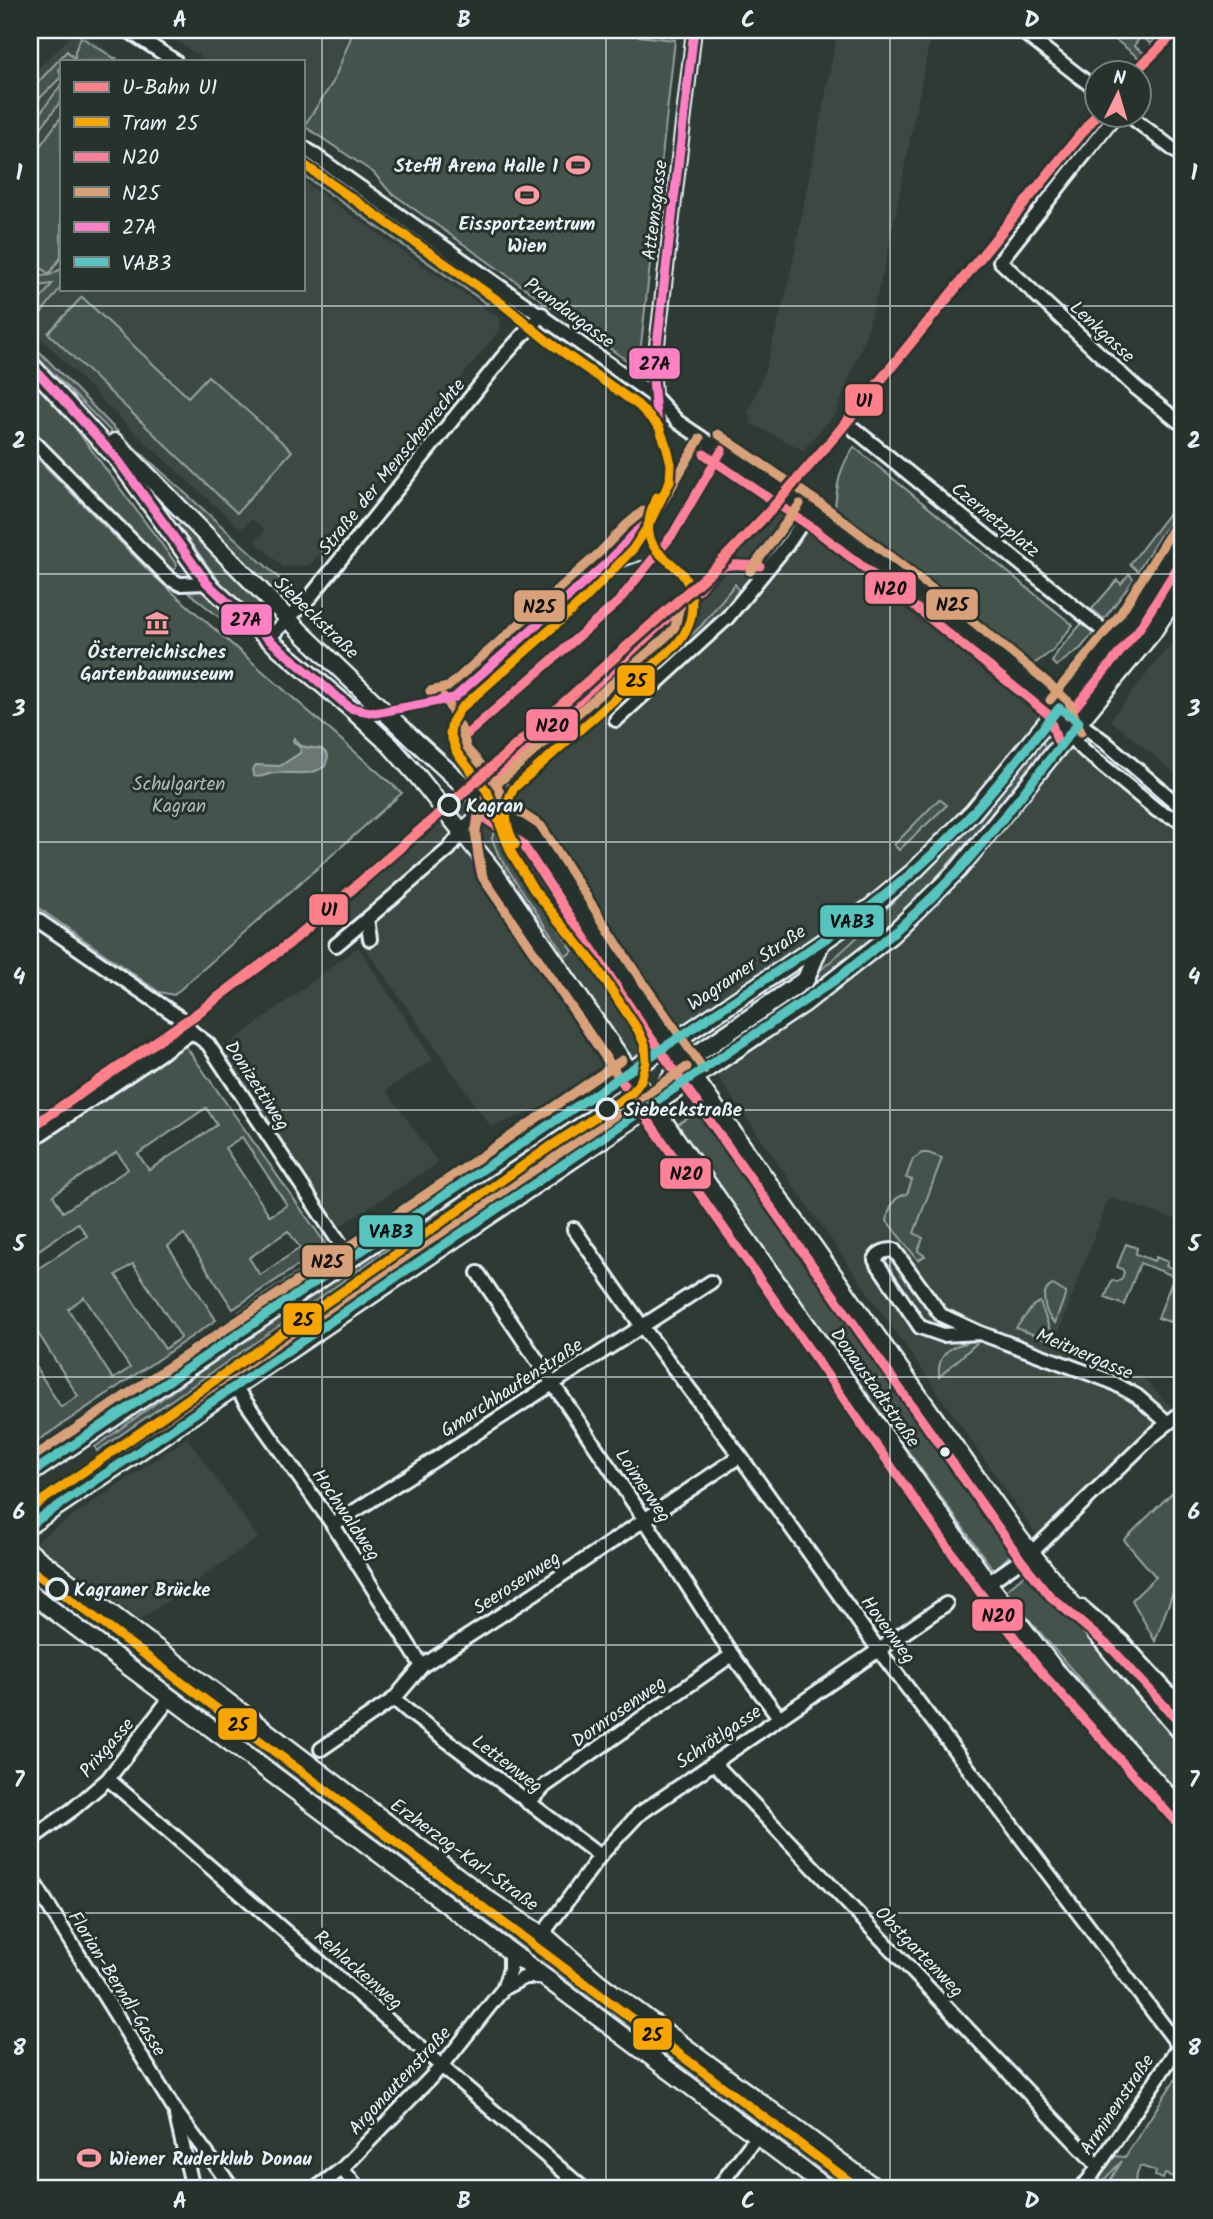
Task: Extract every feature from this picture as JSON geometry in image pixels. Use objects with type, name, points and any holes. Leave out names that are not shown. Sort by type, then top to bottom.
[{"type":"main road","name":"Siebeckstraße","points":[[30,355],[289,619],[450,773],[494,810],[531,835],[684,1063]]},
{"type":"main road","points":[[30,365],[118,460],[207,583],[350,708],[419,778],[508,893],[629,1070]]},
{"type":"main road","name":"Wagramer Straße","points":[[30,1475],[821,943],[870,907],[932,855],[990,793],[1115,640],[1138,609],[1183,535]]},
{"type":"main road","points":[[30,1525],[838,978],[914,914],[965,861],[1152,633],[1183,586]]},
{"type":"main road","points":[[462,832],[479,817],[494,810]]},
{"type":"main road","points":[[653,1105],[675,1071],[684,1063],[806,979],[821,943]]},
{"type":"main road","name":"Donaustadtstraße","points":[[684,1063],[1031,1553],[1112,1654],[1183,1734]]},
{"type":"main road","name":"Donaustadtstraße","points":[[629,1070],[988,1583],[1052,1667],[1183,1812]]},
{"type":"main road","name":"Erzherzog-Karl-Straße","points":[[30,1552],[489,1900],[542,1934],[598,1982],[877,2189]]},
{"type":"main road","points":[[30,1594],[828,2189]]},
{"type":"street","points":[[127,30],[173,60]]},
{"type":"street","name":"Attemsgasse","points":[[654,396],[653,379],[694,30]]},
{"type":"street","points":[[1020,30],[1084,81]]},
{"type":"street","name":"Lenkgasse","points":[[1104,130],[1000,261],[1135,387],[1183,425]]},
{"type":"street","points":[[1148,130],[1183,157]]},
{"type":"street","name":"Prandaugasse","points":[[304,149],[542,314],[654,396],[678,422],[810,511]]},
{"type":"street","name":"Straße der Menschenrechte","points":[[268,639],[311,596],[503,357],[542,314]]},
{"type":"street","name":"Czernetzplatz","points":[[854,429],[1115,640]]},
{"type":"street","points":[[30,438],[170,579],[180,584],[207,583]]},
{"type":"street","points":[[616,720],[727,618],[787,545],[810,511],[931,603],[1183,809]]},
{"type":"street","points":[[1059,708],[1069,736],[1158,811],[1183,821]]},
{"type":"street","points":[[336,946],[449,849],[462,832]]},
{"type":"street","name":"Donizettiweg","points":[[31,917],[180,1018],[208,1044],[351,1260]]},
{"type":"street","points":[[367,919],[370,939]]},
{"type":"street","points":[[30,1141],[192,1032]]},
{"type":"street","name":"Hovenweg","points":[[574,1229],[878,1649],[1181,2043]]},
{"type":"street","name":"Meitnergasse","points":[[980,1333],[943,1335],[920,1328],[875,1260],[876,1257],[883,1252],[894,1250],[941,1315],[980,1333],[1110,1381],[1137,1396],[1168,1423]]},
{"type":"street","name":"Loimerweg","points":[[478,1273],[645,1520],[732,1655],[779,1717]]},
{"type":"street","name":"Gmarchhaufenstraße","points":[[333,1525],[711,1282]]},
{"type":"street","name":"Hochwaldweg","points":[[235,1387],[333,1525],[422,1666]]},
{"type":"street","points":[[988,1583],[1031,1553],[1183,1410]]},
{"type":"street","name":"Seerosenweg","points":[[321,1749],[394,1699],[422,1666],[740,1455]]},
{"type":"street","name":"Donaustadtstraße","points":[[1059,1587],[1122,1641],[1183,1708]]},
{"type":"street","name":"Schrötlgasse","points":[[542,1934],[600,1856],[639,1814],[946,1604]]},
{"type":"street","name":"Dornrosenweg","points":[[528,1803],[546,1785],[732,1655]]},
{"type":"street","name":"Prixgasse","points":[[30,1840],[73,1810],[108,1779],[171,1697]]},
{"type":"street","name":"Lettenweg","points":[[394,1699],[600,1856]]},
{"type":"street","name":"Obstgartenweg","points":[[714,1763],[1098,2166]]},
{"type":"street","name":"Rehlackenweg","points":[[108,1779],[584,2189]]},
{"type":"street","name":"Florian-Berndl-Gasse","points":[[30,1876],[174,2109],[233,2189]]},
{"type":"street","name":"Argonautenstraße","points":[[315,2189],[342,2169],[442,2066],[503,1989],[510,1969],[510,1954],[504,1946]]},
{"type":"street","points":[[503,1989],[525,1977],[545,1977]]},
{"type":"street","name":"Arminenstraße","points":[[1079,2189],[1088,2181],[1181,2043]]},
{"type":"street","name":"Florian-Berndl-Gasse","points":[[174,2109],[194,2189]]},
{"type":"street","points":[[718,2189],[757,2136]]},
{"type":"street","points":[[342,2169],[359,2189]]},
{"type":"shaded area","points":[[77,30],[122,60],[60,60],[60,290],[304,290],[304,182],[500,319],[501,328],[431,415],[427,415],[420,428],[310,565],[283,567],[255,541],[265,530],[252,519],[241,529],[133,431],[30,327],[30,77]]},
{"type":"shaded area","points":[[160,30],[354,30],[333,82],[304,126],[304,60],[205,60]]},
{"type":"shaded area","points":[[838,30],[932,30],[886,261],[865,338],[836,413],[803,450],[750,423],[752,416],[748,414],[765,370],[788,286]]},
{"type":"shaded area","points":[[794,493],[1027,690],[1183,813],[1183,1222],[1109,1197],[1055,1342],[1142,1377],[1177,1413],[1039,1538],[697,1047],[491,1127],[337,908],[690,598]]},
{"type":"shaded area","points":[[1183,629],[1183,780],[1110,720]]},
{"type":"shaded area","points":[[294,738],[302,746],[323,750],[328,757],[325,766],[307,773],[254,776],[252,770],[256,765],[280,766],[300,753],[301,749],[293,741]]},
{"type":"shaded area","points":[[358,947],[433,1060],[386,1090],[438,1163],[340,1226],[219,1052]]},
{"type":"shaded area","points":[[187,1438],[258,1538],[140,1620],[35,1542]]},
{"type":"green space","name":"Eissportzentrum Wien","points":[[354,30],[584,30],[675,40],[639,363],[633,365],[389,191],[374,173],[304,126],[333,82]]},
{"type":"green space","points":[[1103,30],[1162,30],[1151,44],[1141,36],[1134,46],[1144,53],[1139,58]]},
{"type":"green space","points":[[81,37],[117,60],[75,60],[75,51]]},
{"type":"green space","points":[[67,51],[74,58],[60,60],[60,78],[30,108],[30,91]]},
{"type":"green space","points":[[60,86],[60,102],[30,142],[30,127]]},
{"type":"green space","points":[[60,118],[60,258],[49,274],[30,259],[30,160]]},
{"type":"green space","points":[[304,160],[495,294],[487,304],[304,176]]},
{"type":"green space","points":[[60,270],[60,288],[39,316],[33,310],[52,284],[30,287],[30,277],[50,275]]},
{"type":"green space","points":[[82,297],[188,397],[208,376],[292,451],[237,513],[48,333]]},
{"type":"green space","points":[[30,342],[120,434],[280,579],[281,590],[275,597],[30,350]]},
{"type":"green space","points":[[30,379],[73,425],[177,565],[173,574],[30,430]]},
{"type":"green space","points":[[854,447],[1073,625],[1052,651],[1031,666],[835,508],[840,476]]},
{"type":"green space","name":"Schulgarten Kagran","points":[[30,451],[155,577],[402,793],[174,995],[159,992],[30,902]]},
{"type":"green space","points":[[1183,495],[1183,506],[1161,534],[1138,571],[1130,564]]},
{"type":"green space","points":[[791,518],[795,521],[759,570],[749,571]]},
{"type":"green space","points":[[181,522],[266,606],[256,617],[223,586],[178,526]]},
{"type":"green space","points":[[1183,546],[1183,574],[1177,586],[1094,695],[1088,691],[1148,616]]},
{"type":"green space","points":[[1129,574],[1134,579],[1104,619],[1092,609],[1117,580],[1121,584]]},
{"type":"green space","points":[[735,584],[738,589],[737,597],[697,640],[663,671],[658,665],[701,626]]},
{"type":"green space","points":[[191,586],[203,589],[243,629],[240,634],[188,592]]},
{"type":"green space","points":[[1082,623],[1094,632],[1081,648],[1056,666],[1052,662],[1058,651]]},
{"type":"green space","points":[[1041,740],[1045,747],[975,834],[918,898],[883,931],[792,1000],[789,996],[857,937],[921,874]]},
{"type":"green space","points":[[939,799],[947,805],[899,850],[894,845]]},
{"type":"green space","points":[[494,830],[573,951],[566,956],[499,856],[492,839]]},
{"type":"green space","points":[[519,842],[532,856],[589,941],[584,944],[523,853]]},
{"type":"green space","points":[[185,1045],[327,1246],[233,1309],[184,1234],[168,1246],[216,1320],[30,1446],[30,1358],[61,1407],[78,1396],[36,1330],[30,1334],[30,1274],[87,1236],[78,1223],[30,1256],[30,1150]],"holes":[[[206,1108],[217,1125],[149,1170],[138,1154]],[[242,1137],[287,1205],[270,1216],[225,1148]],[[117,1152],[128,1169],[63,1212],[53,1195]],[[288,1231],[300,1248],[260,1275],[249,1258]],[[133,1264],[181,1337],[165,1349],[116,1275]],[[84,1297],[130,1368],[113,1379],[68,1309]]]},
{"type":"green space","points":[[699,1110],[771,1212],[848,1305],[1018,1547],[994,1571],[680,1133],[677,1125]]},
{"type":"green space","points":[[922,1153],[942,1158],[914,1233],[923,1238],[918,1251],[925,1256],[918,1260],[887,1221],[892,1203],[907,1194],[912,1180],[906,1178],[913,1159]]},
{"type":"green space","points":[[490,1176],[297,1314],[97,1451],[95,1447],[184,1383]]},
{"type":"green space","points":[[500,1188],[502,1191],[472,1216],[236,1376],[234,1373],[490,1192],[492,1194]]},
{"type":"green space","points":[[1126,1244],[1137,1248],[1136,1254],[1154,1261],[1156,1257],[1168,1262],[1166,1266],[1183,1272],[1183,1306],[1179,1317],[1173,1315],[1170,1322],[1158,1318],[1174,1276],[1140,1263],[1124,1305],[1105,1298],[1112,1280],[1117,1282],[1122,1279],[1124,1272],[1117,1267]]},
{"type":"green space","points":[[324,1255],[328,1256],[242,1316],[239,1312]]},
{"type":"green space","points":[[1053,1285],[1066,1293],[1055,1323],[1048,1315],[1044,1298],[1048,1288]]},
{"type":"green space","points":[[1040,1302],[1051,1333],[1046,1339],[1016,1328],[1034,1305]]},
{"type":"green space","points":[[967,1337],[980,1340],[939,1377],[942,1358],[954,1347],[967,1343]]},
{"type":"green space","points":[[1183,1482],[1183,1565],[1155,1641],[1132,1600],[1156,1577],[1124,1540]]},
{"type":"green space","points":[[1031,1569],[1183,1749],[1183,1797],[1005,1591]]},
{"type":"green space","points":[[30,1581],[527,1951],[523,1956],[30,1586]]},
{"type":"green space","points":[[541,1961],[846,2189],[834,2189],[537,1967]]},
{"type":"green space","points":[[1183,2067],[1183,2148],[1179,2163],[1182,2164],[1176,2178],[1165,2174],[1163,2179],[1155,2176],[1156,2171],[1140,2166],[1132,2189],[1118,2189],[1109,2182],[1122,2161],[1101,2183],[1099,2178],[1115,2156],[1125,2157]]},
{"type":"tram line","name":"25","points":[[30,1509],[554,1144],[632,1093],[641,1080],[646,1062],[645,1045],[638,1030],[593,962],[534,890],[511,852],[487,791],[457,753],[450,733],[452,722],[460,709],[586,598],[633,549],[647,528],[670,481],[671,464],[659,427],[638,405],[550,343],[500,302],[304,165]]},
{"type":"tram line","name":"25","points":[[515,845],[506,816],[514,788],[676,645],[688,627],[692,605],[686,580],[680,571],[658,552],[649,534],[649,520],[656,497]]},
{"type":"tram line","points":[[606,579],[620,569],[638,562],[656,559],[673,564]]},
{"type":"tram line","points":[[470,700],[461,713],[458,728],[459,741],[465,754],[474,764],[487,771],[501,773],[517,770],[682,624],[693,604]]},
{"type":"tram line","points":[[473,774],[485,782],[498,785],[524,778]]},
{"type":"tram line","name":"25","points":[[30,1569],[860,2189]]},
{"type":"metro line","name":"U1","points":[[1147,60],[1177,30]]},
{"type":"metro line","name":"U1","points":[[30,1128],[195,1015],[291,942],[717,566],[836,435],[1084,130]]},
{"type":"transit line","name":"27A","points":[[30,364],[118,460],[207,583],[253,626],[350,708],[375,713],[454,698],[609,561],[651,520],[670,481],[668,452],[656,415],[653,379],[694,30]]},
{"type":"transit line","name":"N25","points":[[718,434],[828,509],[939,594],[1047,682],[1069,702],[1081,732]]},
{"type":"transit line","name":"N25","points":[[652,521],[700,438]]},
{"type":"transit line","name":"N20","points":[[458,742],[617,603],[673,534],[722,450]]},
{"type":"transit line","name":"N20","points":[[704,454],[814,529],[1049,715],[1057,740]]},
{"type":"transit line","name":"N25","points":[[750,571],[800,504]]},
{"type":"transit line","name":"N25","points":[[430,691],[448,687],[643,511]]},
{"type":"transit line","name":"N25","points":[[1050,700],[1120,614],[1173,529]]},
{"type":"transit line","name":"N20","points":[[1068,716],[1139,629],[1183,558]]},
{"type":"transit line","name":"N20","points":[[760,566],[729,565],[720,568],[504,769],[486,795],[477,819],[476,845],[482,876],[657,1133],[978,1590],[1043,1674],[1174,1820]]},
{"type":"transit line","name":"N25","points":[[619,1077],[483,878],[475,831],[491,789],[667,636],[675,627],[679,610]]},
{"type":"transit line","name":"N25","points":[[444,697],[461,728],[467,749],[494,779],[505,805]]},
{"type":"transit line","name":"VAB3","points":[[30,1474],[849,923],[902,881],[951,836],[1059,708],[1079,722],[971,857],[898,929],[838,978],[30,1525]]},
{"type":"transit line","name":"N25","points":[[501,800],[541,826],[634,970],[704,1070]]},
{"type":"transit line","name":"N20","points":[[487,820],[522,843],[642,1025],[1022,1561],[1050,1596],[1113,1650],[1174,1716]]},
{"type":"transit line","name":"N25","points":[[30,1459],[344,1250],[622,1060]]},
{"type":"transit line","name":"N25","points":[[30,1510],[687,1067]]},
{"type":"place","name":"Steffl Arena Halle 1","points":[[578,165]]},
{"type":"place","name":"Eissportzentrum Wien","points":[[527,195]]},
{"type":"place","name":"Österreichisches Gartenbaumuseum","points":[[157,623]]},
{"type":"place","name":"Kagran","points":[[449,805]]},
{"type":"place","name":"Siebeckstraße","points":[[607,1109]]},
{"type":"place","name":"Kagraner Brücke","points":[[57,1589]]},
{"type":"place","name":"Wiener Ruderklub Donau","points":[[89,2158]]}]
